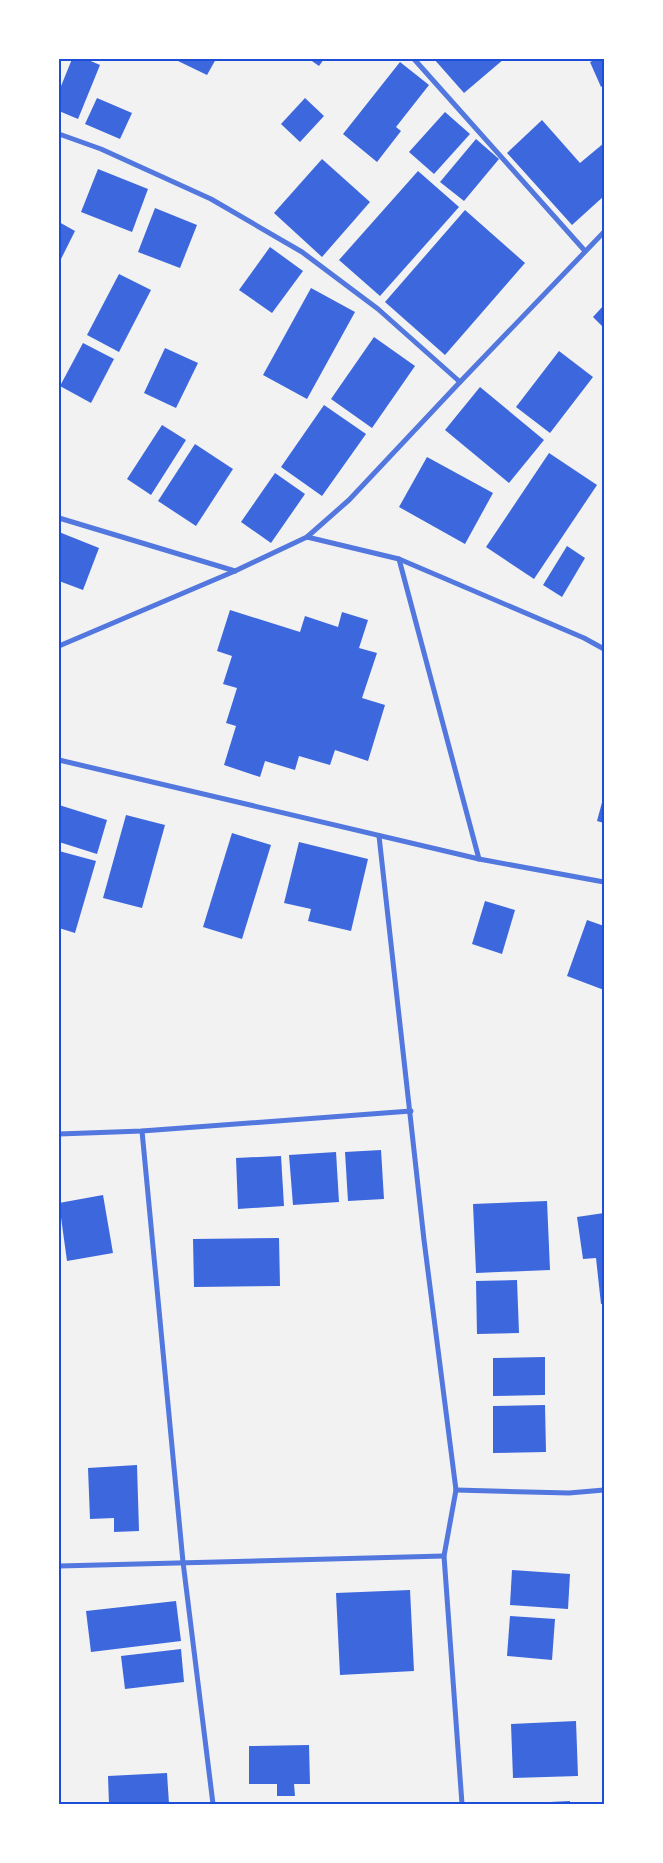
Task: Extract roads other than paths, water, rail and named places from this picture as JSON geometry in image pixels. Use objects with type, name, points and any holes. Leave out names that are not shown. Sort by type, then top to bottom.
[{"type":"street","points":[[414,59],[585,251]]},
{"type":"street","points":[[59,134],[101,149],[211,199],[302,252],[378,309],[460,382]]},
{"type":"street","points":[[59,646],[235,571],[307,537],[349,500],[604,232]]},
{"type":"street","points":[[59,518],[235,571]]},
{"type":"street","points":[[307,537],[399,559],[575,634],[604,649]]},
{"type":"street","points":[[399,559],[479,859]]},
{"type":"street","points":[[59,760],[479,859],[604,882]]},
{"type":"street","points":[[379,836],[389,946],[411,1111],[424,1240],[456,1490],[444,1556],[462,1804]]},
{"type":"street","points":[[59,1134],[142,1131],[411,1111]]},
{"type":"street","points":[[142,1131],[182,1562],[213,1804]]},
{"type":"street","points":[[456,1490],[570,1493],[604,1490]]},
{"type":"street","points":[[59,1566],[444,1556]]}]
